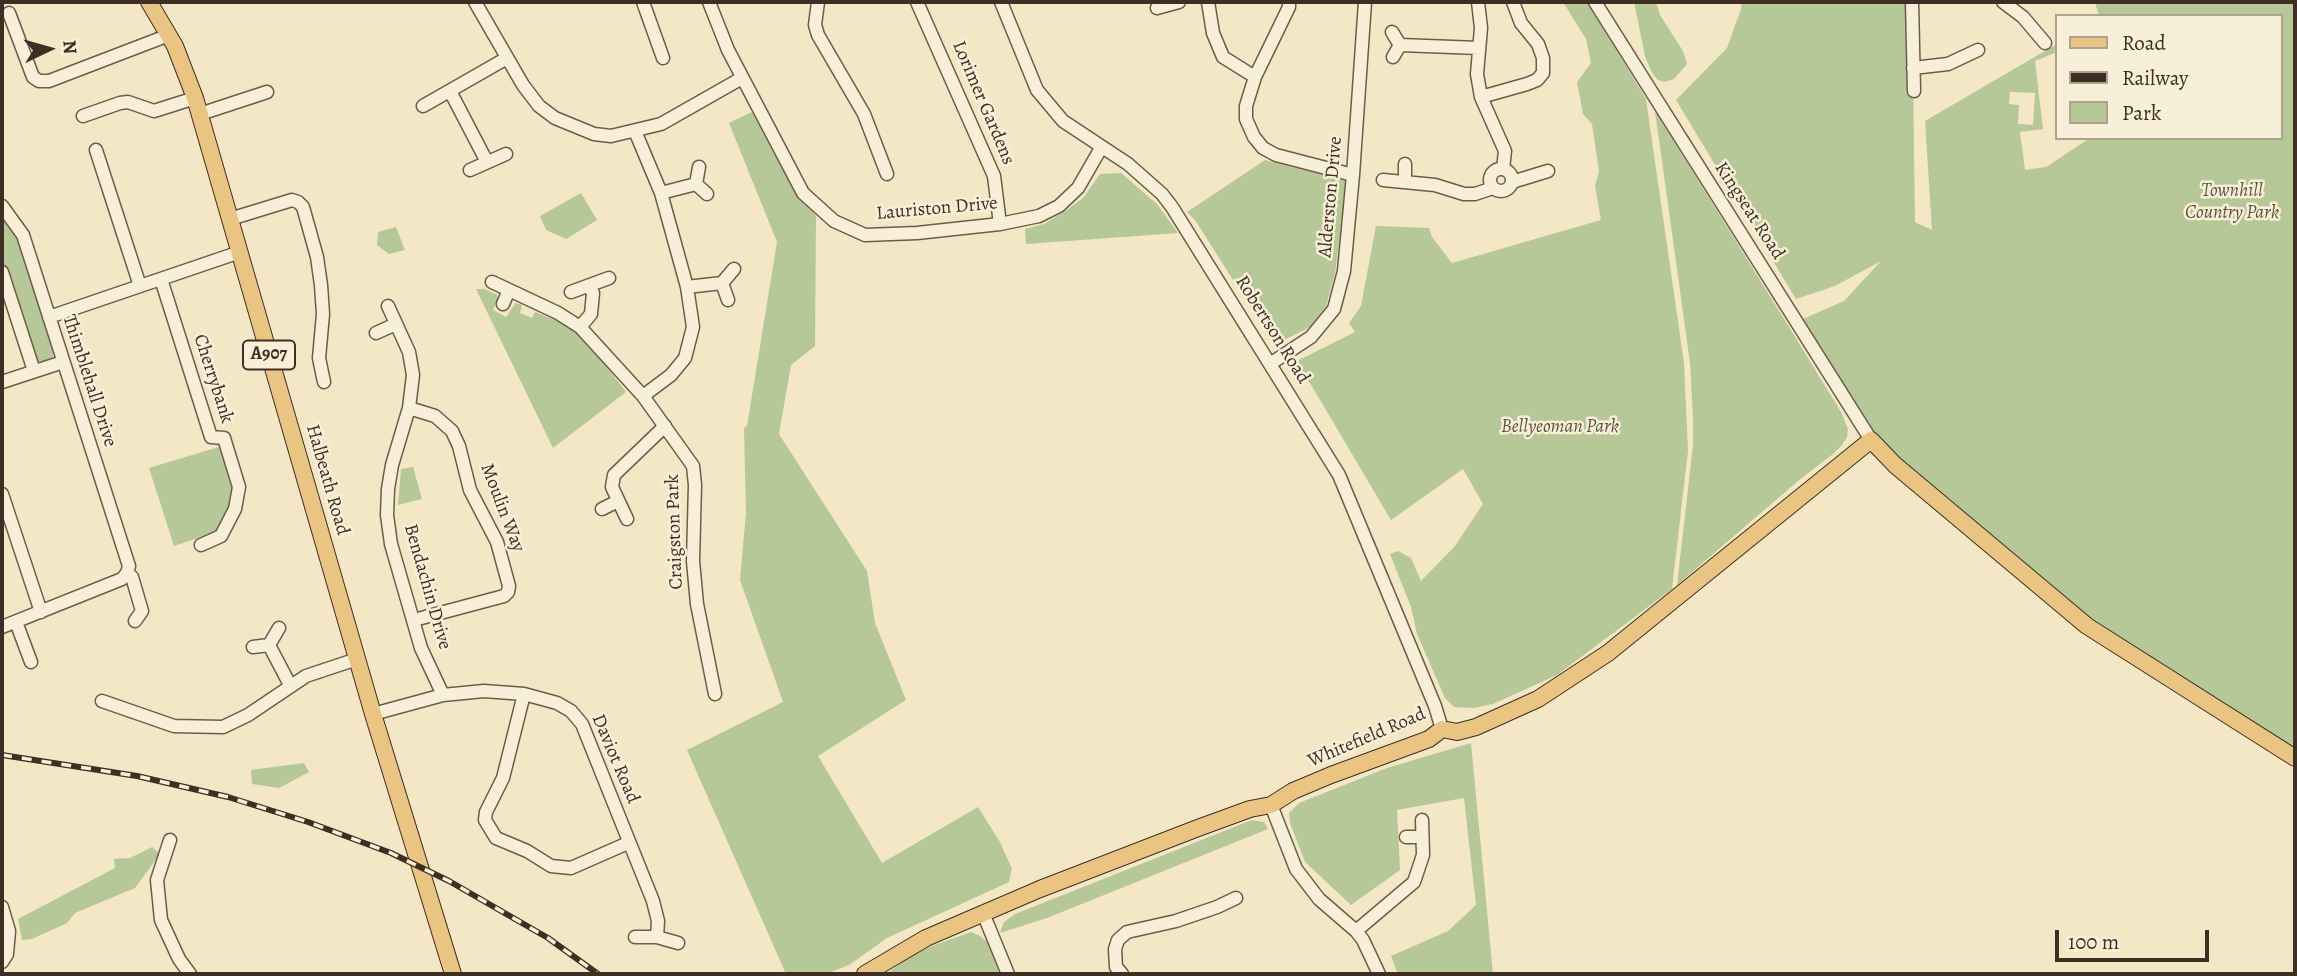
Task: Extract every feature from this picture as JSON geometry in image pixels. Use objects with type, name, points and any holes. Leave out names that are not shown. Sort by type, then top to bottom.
[{"type":"main road","name":"Halbeath Road","points":[[149,2],[169,35],[197,106],[373,714],[453,974]]},
{"type":"main road","name":"Whitefield Road","points":[[865,974],[926,938],[984,913],[1198,828],[1250,809],[1271,805],[1293,791],[1331,775],[1429,739],[1442,729],[1457,732],[1488,722],[1538,699],[1579,673],[1871,440]]},
{"type":"main road","points":[[1871,440],[1895,465],[2087,626],[2295,758]]},
{"type":"street","points":[[475,2],[523,85],[539,106],[555,118],[594,134],[611,136],[661,124],[743,78]]},
{"type":"street","points":[[643,2],[663,58]]},
{"type":"street","name":"Lauriston Drive","points":[[709,2],[743,78],[803,193],[834,221],[865,235],[917,233],[1000,224],[1039,216],[1059,206],[1078,188],[1101,148]]},
{"type":"street","points":[[818,2],[815,25],[818,35],[864,114],[887,174]]},
{"type":"street","name":"Lorimer Gardens","points":[[917,2],[994,176],[1000,224]]},
{"type":"street","name":"Robertson Road","points":[[1000,2],[1038,90],[1063,121],[1128,164],[1172,207],[1339,475],[1435,706],[1442,729]]},
{"type":"street","points":[[1157,8],[1179,2]]},
{"type":"street","points":[[1209,2],[1213,33],[1223,57],[1255,77]]},
{"type":"street","points":[[1289,2],[1289,8],[1255,77],[1246,106],[1246,119],[1252,135],[1263,148],[1276,155],[1353,174]]},
{"type":"street","name":"Alderston Drive","points":[[1270,364],[1311,337],[1334,309],[1344,271],[1365,2]]},
{"type":"street","points":[[1478,2],[1480,28],[1477,74],[1481,97],[1505,151],[1503,169]]},
{"type":"street","points":[[1481,97],[1527,84],[1537,80],[1543,73],[1543,58],[1538,44],[1521,23],[1513,2]]},
{"type":"street","name":"Kingseat Road","points":[[1595,2],[1871,440]]},
{"type":"street","points":[[1912,2],[1914,92]]},
{"type":"street","points":[[2003,2],[2023,17],[2045,43]]},
{"type":"street","points":[[9,13],[33,76],[39,81],[49,81],[169,35]]},
{"type":"street","points":[[1392,32],[1400,45]]},
{"type":"street","points":[[1400,45],[1479,48]]},
{"type":"street","points":[[1392,57],[1400,45]]},
{"type":"street","points":[[1913,68],[1948,64],[1978,50]]},
{"type":"street","points":[[423,106],[508,58]]},
{"type":"street","points":[[450,91],[487,162]]},
{"type":"street","points":[[83,116],[120,103],[128,102],[154,111],[197,106],[267,92]]},
{"type":"street","points":[[635,131],[661,193],[687,287],[693,327],[685,359],[671,375],[643,396]]},
{"type":"street","points":[[96,150],[140,286]]},
{"type":"street","points":[[470,170],[506,154]]},
{"type":"street","points":[[1405,164],[1405,182]]},
{"type":"street","points":[[696,184],[699,167]]},
{"type":"street","points":[[1512,181],[1509,172],[1503,169],[1496,170],[1491,175],[1490,182],[1493,188],[1506,190],[1512,181],[1548,171]]},
{"type":"street","points":[[1383,180],[1435,185],[1464,194],[1475,194],[1493,188]]},
{"type":"street","points":[[661,193],[696,184]]},
{"type":"street","points":[[696,184],[707,194]]},
{"type":"street","points":[[230,219],[292,200],[303,207],[317,257],[321,285],[323,314],[319,358],[324,382]]},
{"type":"street","name":"Thimblehall Drive","points":[[2,206],[23,235],[129,566],[127,573],[132,577],[143,616]]},
{"type":"street","points":[[49,317],[240,252]]},
{"type":"street","points":[[687,287],[722,283],[734,268]]},
{"type":"street","points":[[2,272],[34,371]]},
{"type":"street","points":[[571,292],[609,278]]},
{"type":"street","name":"Cherrybank","points":[[161,279],[211,437],[224,438],[239,487],[235,509],[221,536],[201,545]]},
{"type":"street","name":"Craigston Park","points":[[492,282],[558,313],[580,327],[643,396],[693,466],[697,604],[715,694]]},
{"type":"street","points":[[722,283],[728,300]]},
{"type":"street","points":[[580,327],[592,314],[593,293],[589,286]]},
{"type":"street","points":[[503,304],[509,290]]},
{"type":"street","name":"Bendachin Drive","points":[[388,306],[412,361],[413,391],[388,489],[387,515],[391,544],[421,648],[443,695]]},
{"type":"street","points":[[376,333],[396,324]]},
{"type":"street","points":[[2,382],[63,362]]},
{"type":"street","name":"Moulin Way","points":[[409,408],[435,416],[452,431],[459,446],[470,490],[497,542],[509,586],[504,596],[414,620]]},
{"type":"street","points":[[627,519],[612,487],[614,475],[665,426]]},
{"type":"street","points":[[2,494],[41,612]]},
{"type":"street","points":[[602,509],[618,500]]},
{"type":"street","points":[[2,627],[122,579],[127,573]]},
{"type":"street","points":[[16,622],[31,662]]},
{"type":"street","points":[[270,645],[279,628]]},
{"type":"street","points":[[270,645],[290,685]]},
{"type":"street","points":[[253,647],[270,645]]},
{"type":"street","points":[[102,701],[174,726],[223,727],[248,715],[306,676],[357,659]]},
{"type":"street","name":"Daviot Road","points":[[373,714],[443,695],[484,691],[524,694],[565,707],[577,717],[653,901],[658,921],[657,937]]},
{"type":"street","points":[[524,694],[503,778],[486,812],[485,820],[496,838],[527,851],[551,866],[570,868],[628,843]]},
{"type":"street","points":[[1271,805],[1286,847],[1307,886],[1356,930],[1379,974]]},
{"type":"street","points":[[1356,930],[1414,882],[1423,855],[1422,820]]},
{"type":"street","points":[[1406,837],[1422,837]]},
{"type":"street","points":[[170,840],[157,880],[161,920],[179,959],[190,974]]},
{"type":"street","points":[[1122,974],[1116,967],[1115,949],[1118,940],[1127,932],[1219,914],[1236,898]]},
{"type":"street","points":[[2,907],[9,931],[7,954],[2,962]]},
{"type":"street","points":[[984,913],[1008,974]]},
{"type":"street","points":[[635,937],[657,937],[678,943]]},
{"type":"green space","name":"Bellyeoman Park","points":[[1563,2],[1587,2],[1646,99],[1684,363],[1688,451],[1672,589],[1557,675],[1493,704],[1474,708],[1454,707],[1445,698],[1417,634],[1411,607],[1390,554],[1398,551],[1411,558],[1421,581],[1455,546],[1483,504],[1463,469],[1391,520],[1297,361],[1355,332],[1349,323],[1361,306],[1376,226],[1429,228],[1432,237],[1452,263],[1601,220],[1595,186],[1599,171],[1592,124],[1583,114],[1577,82],[1591,63],[1586,39]]},
{"type":"green space","points":[[1634,2],[1656,2],[1660,15],[1683,51],[1687,64],[1674,79],[1664,82],[1652,73],[1645,56]]},
{"type":"green space","name":"Townhill Country Park","points":[[1742,2],[1912,2],[1915,222],[1932,230],[1925,121],[2056,45],[2056,52],[2035,61],[2043,129],[2020,132],[2025,170],[2046,167],[2087,140],[2283,140],[2283,14],[2098,14],[2095,2],[2295,2],[2295,750],[2077,611],[1889,451],[1859,412],[1803,319],[1844,301],[1881,261],[1835,286],[1796,299],[1676,100],[1727,48]],"holes":[[[2010,92],[2035,93],[2033,125],[2018,124],[2019,105],[2009,104]]]},
{"type":"green space","points":[[1655,111],[1841,412],[1848,429],[1847,437],[1833,454],[1677,585],[1693,445],[1693,418],[1690,363]]},
{"type":"green space","points":[[752,112],[793,189],[816,216],[815,346],[791,365],[779,434],[867,571],[875,623],[906,700],[818,756],[882,863],[978,807],[1000,842],[1012,869],[1009,882],[887,938],[849,965],[826,974],[786,974],[687,750],[783,702],[740,580],[746,513],[744,428],[747,426],[777,242],[729,123]]},
{"type":"green space","points":[[1265,160],[1347,181],[1335,273],[1326,306],[1310,327],[1286,339],[1268,335],[1195,220],[1187,212]]},
{"type":"green space","points":[[1121,173],[1157,204],[1178,233],[1026,244],[1025,229],[1044,224],[1064,212],[1083,198],[1100,174]]},
{"type":"green space","points":[[581,193],[597,220],[566,239],[546,230],[540,216]]},
{"type":"green space","points":[[2,216],[19,239],[54,350],[53,357],[45,362],[37,361],[33,357],[2,258]]},
{"type":"green space","points":[[396,227],[405,250],[389,254],[377,245],[378,232]]},
{"type":"green space","points":[[476,289],[496,294],[498,299],[493,310],[506,317],[516,303],[522,305],[520,313],[532,318],[535,312],[570,326],[595,352],[626,392],[553,448]]},
{"type":"green space","points":[[222,446],[233,494],[232,508],[221,528],[174,546],[149,468]]},
{"type":"green space","points":[[413,467],[422,499],[398,505],[401,469]]},
{"type":"green space","points":[[1471,743],[1493,974],[1398,974],[1391,956],[1448,931],[1476,905],[1464,798],[1397,810],[1400,870],[1351,905],[1305,862],[1290,823],[1289,813],[1299,803],[1387,768]]},
{"type":"green space","points":[[304,763],[309,772],[279,788],[252,784],[251,770]]},
{"type":"green space","points":[[1252,820],[1264,822],[1268,829],[1047,918],[1000,933],[1004,922],[1015,914]]},
{"type":"green space","points":[[152,847],[160,854],[135,888],[75,913],[67,923],[32,939],[22,940],[18,919],[115,868],[114,859],[130,858]]},
{"type":"green space","points":[[971,932],[987,942],[1000,974],[886,974],[918,951]]},
{"type":"railway","points":[[2,755],[137,776],[228,797],[308,822],[391,853],[449,881],[548,938],[598,974]]}]
